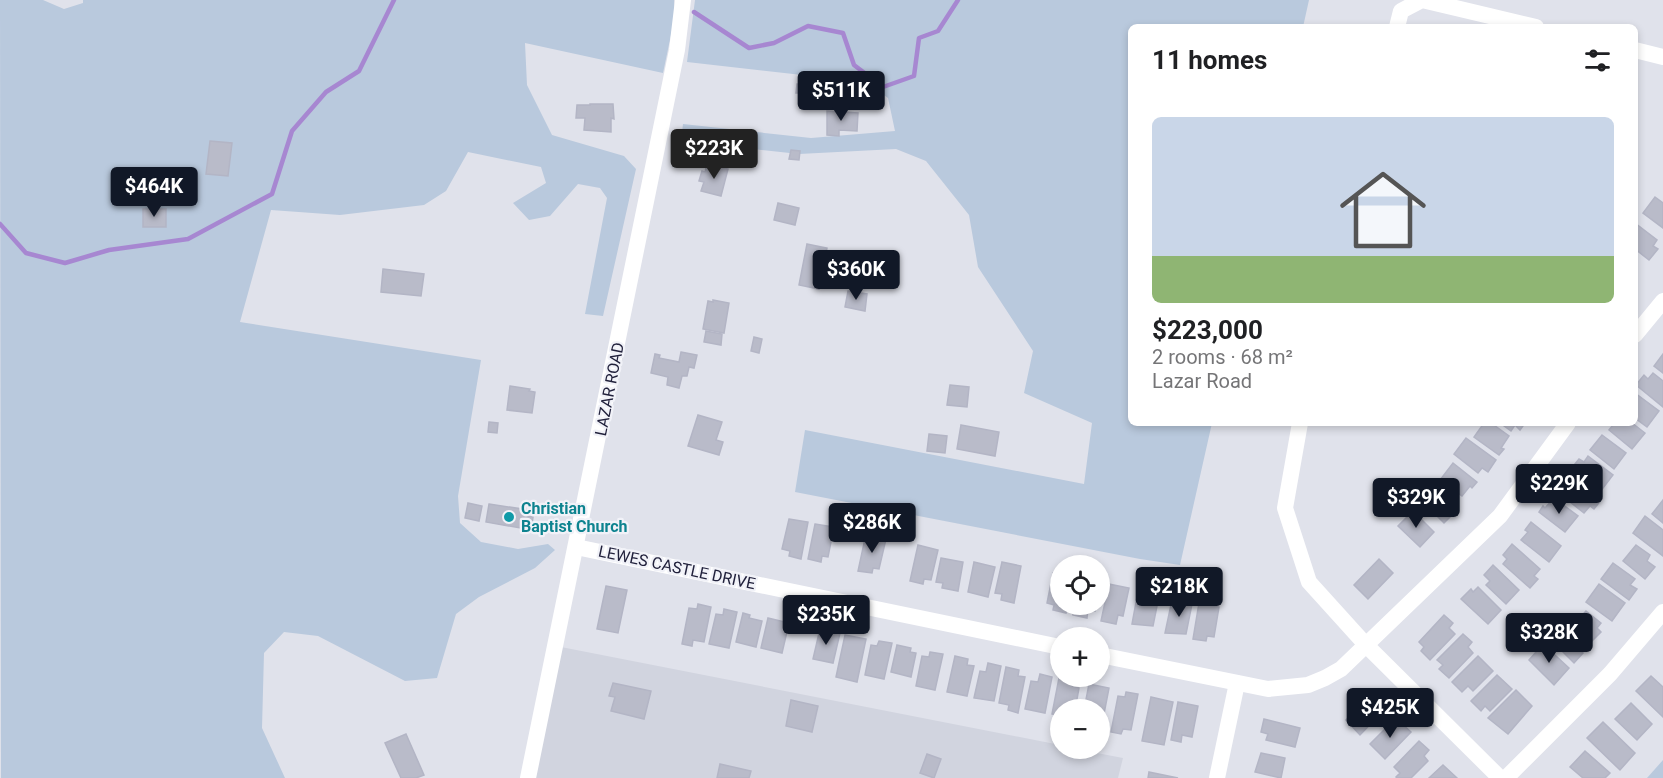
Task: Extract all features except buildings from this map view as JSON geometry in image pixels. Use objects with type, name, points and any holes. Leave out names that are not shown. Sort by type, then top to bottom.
[{"type":"street","name":"LAZAR ROAD","points":[[528,778],[677,50],[683,0]]},
{"type":"street","points":[[1399,19],[1422,0],[1523,24]]},
{"type":"street","points":[[1638,51],[1663,57]]},
{"type":"street","points":[[1638,331],[1663,301]]},
{"type":"street","points":[[1300,426],[1286,508],[1309,582],[1365,645],[1500,778]]},
{"type":"street","points":[[1110,657],[1268,689],[1308,685],[1325,678],[1341,669],[1500,516],[1566,426]]},
{"type":"street","name":"LEWES CASTLE DRIVE","points":[[576,547],[1050,644]]},
{"type":"street","points":[[1506,778],[1610,674],[1663,612]]},
{"type":"street","points":[[1217,778],[1237,683]]},
{"type":"shaded area","points":[[0,0],[43,0],[64,9],[83,3],[83,0],[674,0],[675,16],[663,73],[525,43],[527,85],[552,135],[624,156],[636,169],[603,316],[585,314],[607,198],[600,188],[578,184],[550,216],[529,220],[513,203],[546,183],[541,167],[468,152],[446,191],[424,205],[340,215],[271,210],[240,322],[481,360],[458,496],[460,523],[481,542],[518,549],[548,544],[555,550],[535,568],[479,597],[456,614],[437,678],[405,681],[318,636],[284,632],[264,653],[262,728],[285,778],[1,778]]},
{"type":"shaded area","points":[[695,0],[1309,0],[1304,24],[1128,24],[1128,426],[1211,426],[1180,565],[795,492],[805,430],[1084,484],[1092,423],[1024,393],[1033,351],[978,267],[969,215],[926,161],[896,149],[799,154],[681,141],[683,124],[811,138],[895,131],[888,98],[874,88],[802,75],[687,62]]},
{"type":"shaded area","points":[[561,647],[1050,743],[1050,759],[1110,759],[1110,756],[1123,758],[1118,778],[535,778]]},
{"type":"shaded area","points":[[1663,760],[1663,778],[1647,778]]},
{"type":"waterway","points":[[0,224],[26,253],[65,263],[109,250],[188,239],[272,194],[292,131],[326,92],[359,71],[394,0]]},
{"type":"waterway","points":[[694,12],[749,48],[774,43],[808,26],[843,33],[854,65],[883,87],[914,76],[919,38],[938,31],[958,0]]},
{"type":"place","name":"Christian Baptist Church","points":[[509,517]]}]
